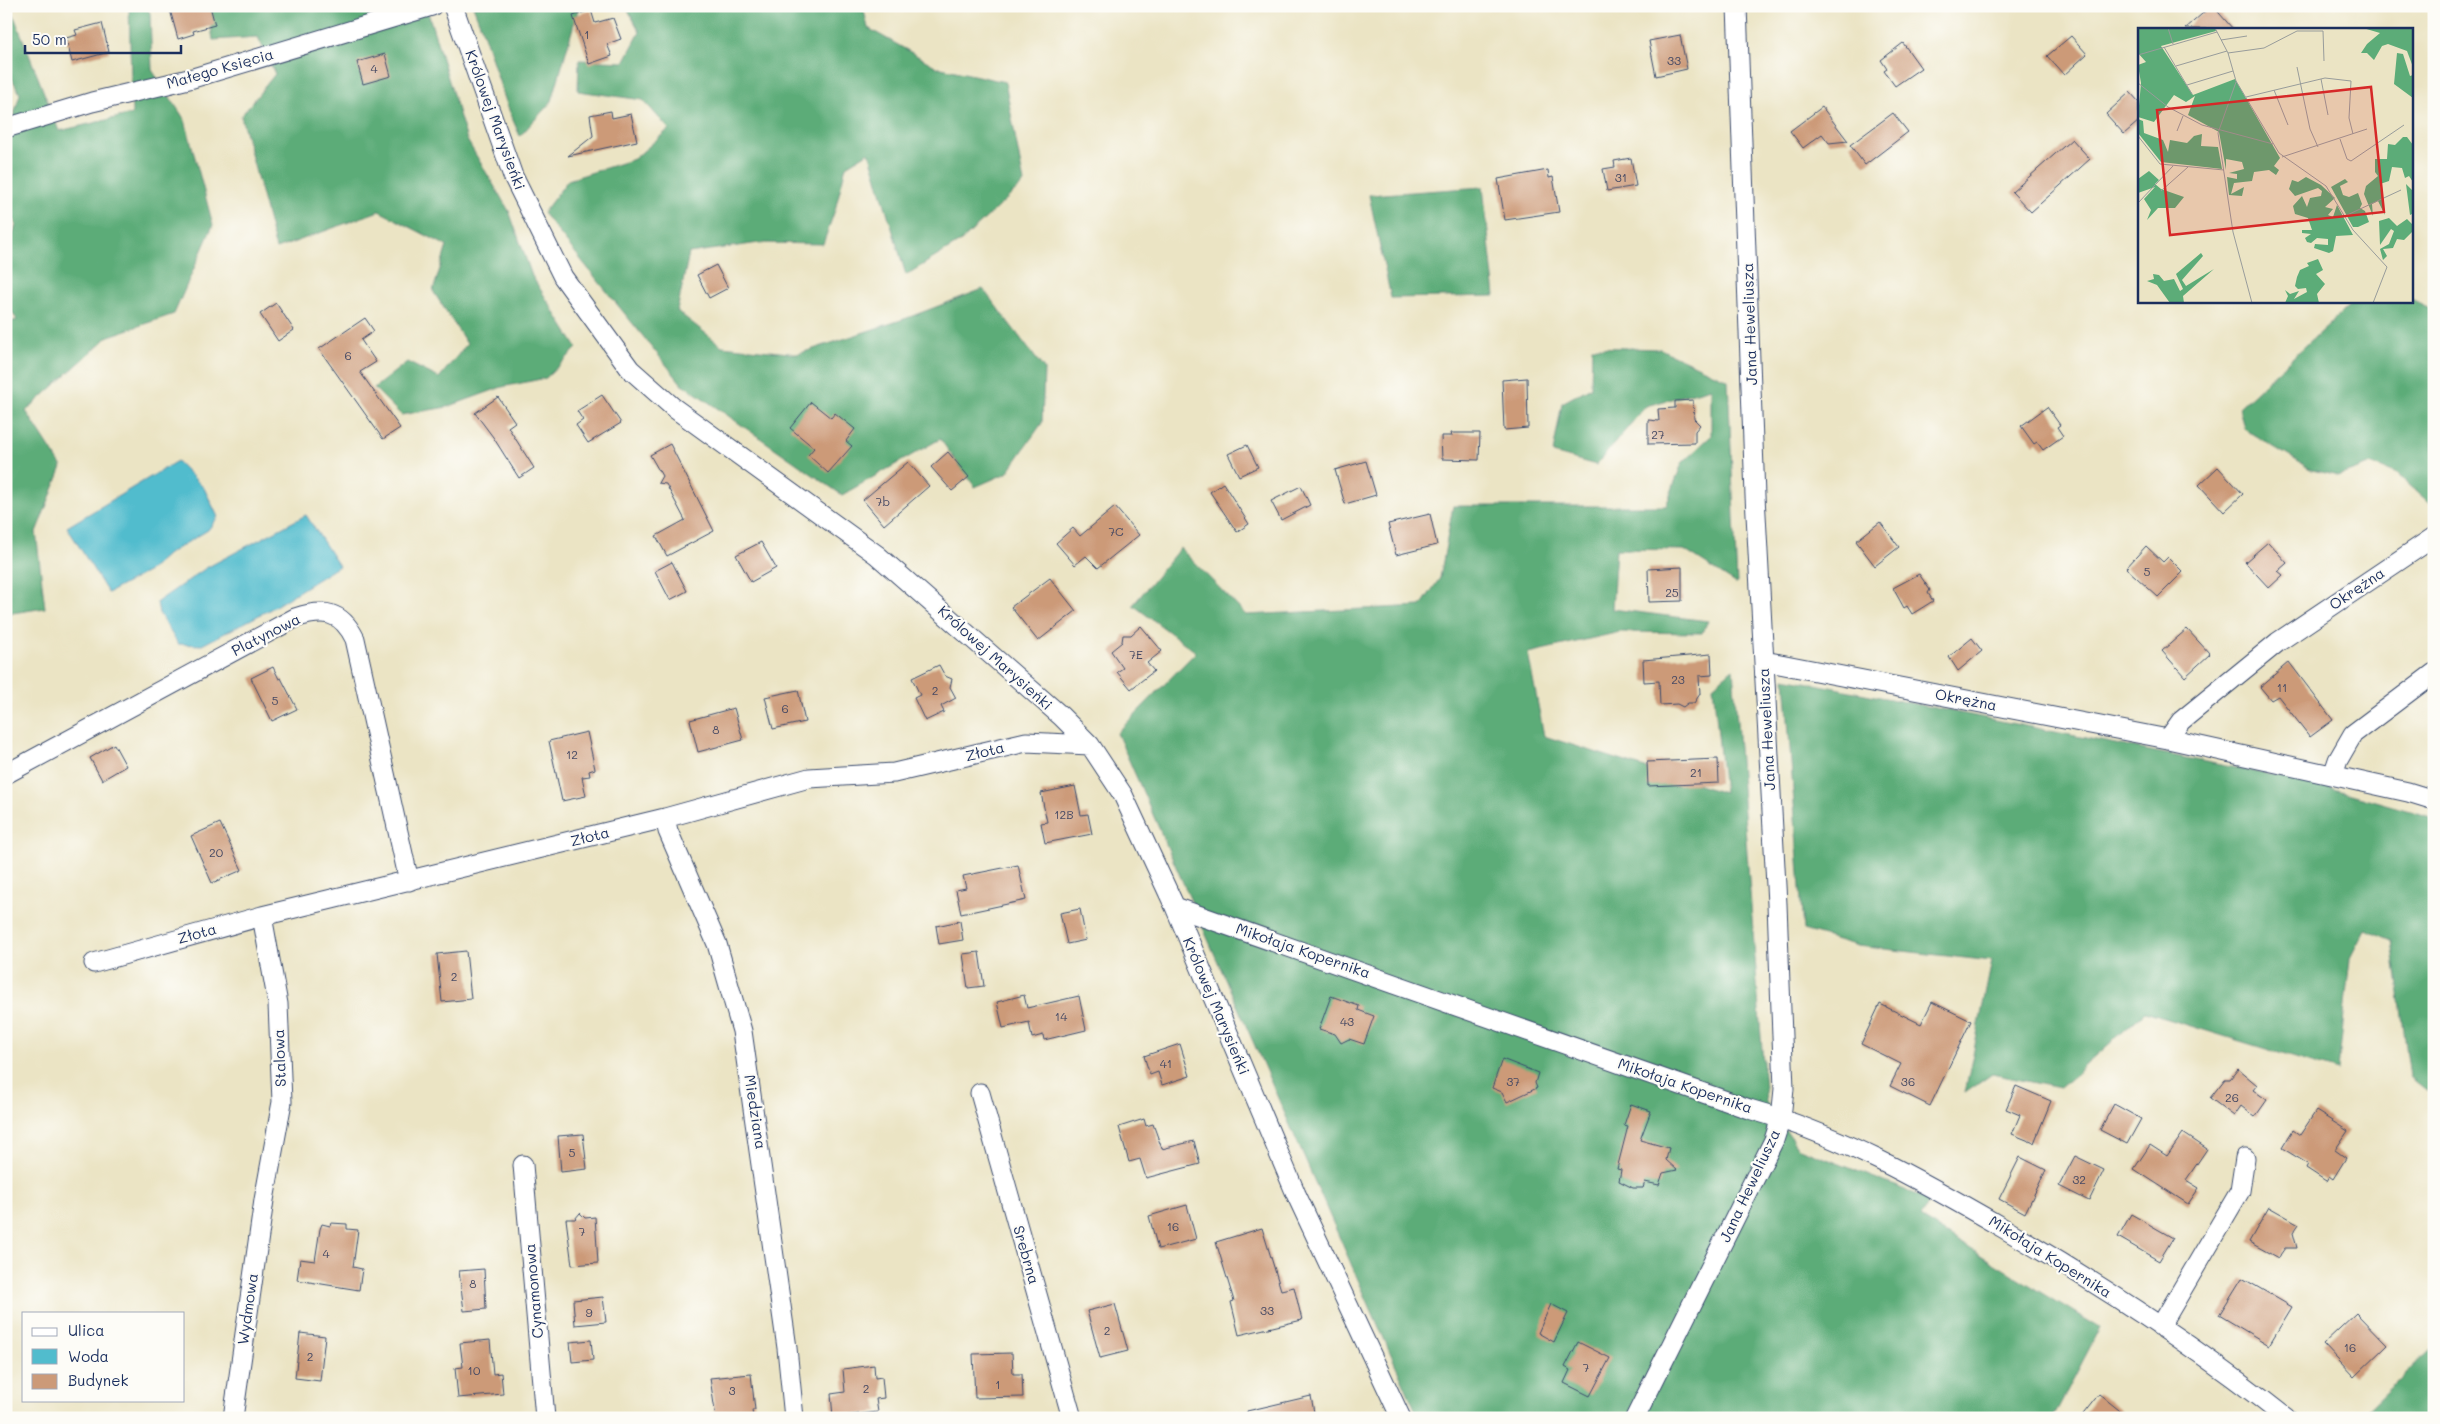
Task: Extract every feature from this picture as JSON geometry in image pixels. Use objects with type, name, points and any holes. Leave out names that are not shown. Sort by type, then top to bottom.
[{"type":"street","name":"Małego Księcia","points":[[6,128],[92,102],[193,78],[432,6]]},
{"type":"street","name":"Królowej Marysieńki","points":[[453,6],[513,176],[563,277],[630,369],[674,408],[877,555],[1061,716],[1090,745],[1122,795],[1175,907],[1296,1194],[1401,1418]]},
{"type":"street","name":"Jana Heweliusza","points":[[1635,1418],[1774,1140],[1781,1118],[1784,1089],[1764,661],[1738,6]]},
{"type":"street","name":"Okrężna","points":[[2168,739],[2181,720],[2278,642],[2434,537]]},
{"type":"street","name":"Platynowa","points":[[6,774],[295,618],[311,613],[330,614],[348,624],[355,638],[409,881]]},
{"type":"street","name":"Okrężna","points":[[1764,661],[2168,739],[2408,792],[2434,800]]},
{"type":"street","points":[[2333,775],[2338,760],[2354,734],[2434,673]]},
{"type":"street","name":"Złota","points":[[94,963],[262,916],[665,818],[809,778],[894,773],[1026,742],[1090,745]]},
{"type":"street","name":"Miedziana","points":[[665,818],[668,831],[717,944],[742,1030],[787,1348],[794,1418]]},
{"type":"street","name":"Mikołaja Kopernika","points":[[1175,907],[1749,1109],[1781,1118],[1845,1144],[1952,1199],[2059,1261],[2238,1379],[2286,1418]]},
{"type":"street","name":"Stalowa","points":[[262,916],[278,1004],[282,1102],[264,1200]]},
{"type":"street","name":"Srebrna","points":[[980,1093],[1072,1418]]},
{"type":"street","points":[[2160,1327],[2240,1191],[2245,1158]]},
{"type":"street","name":"Cynamonowa","points":[[522,1165],[545,1418]]},
{"type":"street","name":"Wydmowa","points":[[233,1418],[264,1200]]},
{"type":"green space","points":[[6,6],[10,6],[59,131],[132,114],[129,6],[146,6],[150,13],[152,70],[185,120],[213,225],[174,314],[109,336],[26,411],[62,467],[36,532],[45,608],[6,614],[6,323],[17,320],[6,302],[6,255],[16,225],[6,199],[6,142],[20,94],[6,67]]},
{"type":"green space","points":[[208,6],[426,6],[467,140],[509,211],[532,276],[577,348],[546,378],[502,387],[447,407],[401,415],[374,388],[407,362],[439,378],[467,344],[433,291],[447,246],[379,211],[276,249],[241,116],[275,74],[258,37],[213,40]]},
{"type":"green space","points":[[473,6],[579,6],[552,101],[520,136],[507,104]]},
{"type":"green space","points":[[626,6],[863,6],[868,28],[937,67],[1005,82],[1024,183],[960,242],[906,275],[869,152],[846,166],[835,210],[823,244],[759,243],[689,253],[677,311],[722,346],[798,354],[907,318],[983,289],[1044,369],[1042,423],[1007,473],[975,487],[940,439],[842,495],[681,383],[543,213],[568,180],[634,159],[669,129],[643,100],[578,91],[579,60],[624,62],[640,32]]},
{"type":"green space","points":[[1483,187],[1495,296],[1391,298],[1369,195]]},
{"type":"green space","points":[[2412,299],[2434,310],[2434,507],[2397,474],[2372,464],[2338,476],[2312,470],[2244,429],[2239,407],[2353,302],[2412,302]]},
{"type":"green space","points":[[1592,347],[1660,349],[1728,380],[1737,584],[1684,550],[1616,549],[1612,609],[1708,621],[1702,633],[1620,632],[1528,653],[1544,736],[1724,793],[1713,686],[1733,669],[1766,1102],[1797,1147],[1930,1200],[1920,1218],[2100,1328],[2053,1418],[1419,1418],[1117,733],[1196,652],[1133,605],[1180,548],[1246,615],[1421,606],[1440,578],[1453,506],[1666,506],[1682,463],[1711,436],[1711,388],[1646,406],[1596,465],[1553,453],[1562,403],[1591,387]]},
{"type":"green space","points":[[1785,678],[2316,784],[2434,818],[2434,1096],[2410,1077],[2392,940],[2365,929],[2350,958],[2338,1071],[2145,1012],[2060,1088],[1992,1074],[1965,1093],[1992,961],[1858,946],[1803,930]]},
{"type":"green space","points":[[2434,1346],[2434,1418],[2360,1418]]},
{"type":"water","points":[[177,461],[204,488],[218,517],[208,530],[168,554],[149,571],[108,593],[67,527]]},
{"type":"water","points":[[306,515],[339,566],[269,610],[202,645],[178,644],[159,613],[157,602],[206,568]]},
{"type":"building","points":[[169,6],[210,6],[215,25],[193,31],[194,34],[178,39]]},
{"type":"building","points":[[2213,6],[2232,28],[2186,28]]},
{"type":"building","points":[[591,10],[595,23],[613,18],[621,39],[607,44],[612,56],[589,64],[573,16]]},
{"type":"building","points":[[102,23],[109,52],[72,62],[66,38],[77,35],[75,30]]},
{"type":"building","points":[[1680,35],[1687,69],[1656,76],[1649,41]]},
{"type":"building","points":[[2071,36],[2087,54],[2064,75],[2047,56]]},
{"type":"building","points":[[1903,43],[1921,68],[1895,86],[1884,71],[1887,69],[1881,60]]},
{"type":"building","points":[[385,54],[391,76],[363,84],[357,62]]},
{"type":"building","points":[[2130,92],[2138,101],[2138,122],[2124,134],[2106,114]]},
{"type":"building","points":[[1822,107],[1848,141],[1829,143],[1822,134],[1803,148],[1790,131]]},
{"type":"building","points":[[611,111],[612,118],[631,114],[637,141],[568,156],[593,136],[590,115]]},
{"type":"building","points":[[1893,113],[1908,132],[1865,165],[1850,145]]},
{"type":"building","points":[[2072,139],[2090,159],[2031,212],[2012,192]]},
{"type":"building","points":[[1631,158],[1636,186],[1607,191],[1603,169],[1615,167],[1614,161]]},
{"type":"building","points":[[1548,170],[1549,178],[1553,177],[1559,212],[1505,220],[1498,179]]},
{"type":"building","points":[[716,265],[728,288],[709,298],[697,275]]},
{"type":"building","points":[[276,303],[294,330],[278,341],[260,314]]},
{"type":"building","points":[[365,318],[374,331],[361,340],[376,362],[360,372],[400,428],[383,439],[319,349]]},
{"type":"building","points":[[1527,378],[1528,428],[1504,430],[1502,380]]},
{"type":"building","points":[[602,395],[621,423],[588,443],[576,425],[583,420],[577,411]]},
{"type":"building","points":[[498,397],[515,422],[508,427],[534,468],[519,478],[475,413]]},
{"type":"building","points":[[1693,400],[1694,419],[1700,425],[1695,431],[1695,443],[1648,444],[1648,420],[1659,421],[1658,409],[1675,408],[1675,401]]},
{"type":"building","points":[[811,402],[831,418],[835,413],[855,429],[846,441],[852,446],[828,473],[808,455],[814,448],[790,428]]},
{"type":"building","points":[[2047,407],[2060,425],[2057,427],[2063,436],[2043,450],[2037,442],[2034,444],[2021,426]]},
{"type":"building","points":[[1451,433],[1480,433],[1479,460],[1442,459],[1441,436],[1452,436]]},
{"type":"building","points":[[670,444],[714,531],[667,556],[656,536],[685,520],[666,484],[658,483],[662,476],[650,455]]},
{"type":"building","points":[[1247,445],[1258,467],[1239,476],[1228,454]]},
{"type":"building","points":[[948,452],[969,477],[952,491],[931,467]]},
{"type":"building","points":[[1366,461],[1376,495],[1345,504],[1335,470]]},
{"type":"building","points":[[908,462],[929,486],[884,525],[863,500]]},
{"type":"building","points":[[2218,467],[2243,494],[2224,512],[2199,485]]},
{"type":"building","points":[[1223,483],[1249,524],[1237,532],[1210,492]]},
{"type":"building","points":[[1301,486],[1310,505],[1281,520],[1271,501]]},
{"type":"building","points":[[1115,507],[1139,535],[1098,568],[1086,556],[1075,565],[1056,543],[1073,528],[1080,536]]},
{"type":"building","points":[[1430,514],[1437,545],[1396,555],[1388,524]]},
{"type":"building","points":[[1880,522],[1899,547],[1875,566],[1856,541]]},
{"type":"building","points":[[761,542],[776,568],[751,582],[736,555]]},
{"type":"building","points":[[2268,542],[2287,563],[2278,571],[2283,575],[2269,588],[2245,562]]},
{"type":"building","points":[[2146,546],[2163,562],[2168,557],[2183,572],[2158,597],[2126,568]]},
{"type":"building","points":[[672,562],[687,591],[670,600],[655,571]]},
{"type":"building","points":[[1682,567],[1682,601],[1649,602],[1648,569]]},
{"type":"building","points":[[1919,574],[1930,590],[1928,593],[1933,601],[1912,614],[1907,606],[1904,608],[1893,588]]},
{"type":"building","points":[[1050,578],[1076,611],[1038,641],[1011,607]]},
{"type":"building","points":[[1141,626],[1162,651],[1147,663],[1154,671],[1131,689],[1117,672],[1123,668],[1111,651],[1122,642],[1123,635],[1131,635]]},
{"type":"building","points":[[2187,629],[2210,654],[2185,677],[2162,651]]},
{"type":"building","points":[[1972,638],[1982,651],[1958,671],[1949,657]]},
{"type":"building","points":[[1711,654],[1712,675],[1699,676],[1700,694],[1694,703],[1688,703],[1683,707],[1677,704],[1660,705],[1659,681],[1644,682],[1643,660]]},
{"type":"building","points":[[2289,662],[2333,720],[2310,737],[2278,696],[2271,700],[2260,687]]},
{"type":"building","points":[[939,665],[945,676],[952,679],[950,687],[956,698],[941,706],[944,712],[925,721],[914,698],[920,695],[912,678]]},
{"type":"building","points":[[273,667],[297,709],[272,721],[251,678]]},
{"type":"building","points":[[798,690],[805,722],[773,729],[765,697]]},
{"type":"building","points":[[734,708],[743,740],[698,752],[690,720]]},
{"type":"building","points":[[587,732],[595,769],[589,771],[590,776],[582,777],[586,796],[562,801],[549,741]]},
{"type":"building","points":[[114,744],[126,766],[102,780],[90,758]]},
{"type":"building","points":[[1718,759],[1719,783],[1648,786],[1647,762]]},
{"type":"building","points":[[1075,786],[1081,815],[1088,814],[1092,834],[1045,843],[1041,823],[1047,822],[1041,793]]},
{"type":"building","points":[[220,823],[242,870],[212,883],[191,836]]},
{"type":"building","points":[[1018,865],[1026,900],[961,914],[956,890],[966,888],[963,876]]},
{"type":"building","points":[[1080,909],[1086,940],[1067,944],[1060,913]]},
{"type":"building","points":[[960,921],[963,940],[939,944],[936,926]]},
{"type":"building","points":[[466,951],[471,999],[442,1002],[437,954]]},
{"type":"building","points":[[979,952],[984,986],[968,988],[963,954]]},
{"type":"building","points":[[1024,995],[1027,1008],[1079,996],[1086,1030],[1044,1040],[1043,1035],[1032,1038],[1029,1022],[1003,1028],[997,1002]]},
{"type":"building","points":[[1331,996],[1359,1006],[1358,1010],[1374,1016],[1364,1044],[1349,1039],[1341,1043],[1335,1034],[1319,1029]]},
{"type":"building","points":[[1932,1002],[1971,1021],[1930,1106],[1890,1086],[1901,1064],[1861,1044],[1880,1004],[1921,1024]]},
{"type":"building","points":[[1180,1044],[1190,1076],[1162,1085],[1158,1072],[1150,1075],[1144,1056]]},
{"type":"building","points":[[1502,1059],[1538,1073],[1535,1083],[1537,1088],[1507,1102],[1502,1092],[1492,1088]]},
{"type":"building","points":[[2238,1069],[2257,1085],[2253,1090],[2267,1100],[2255,1117],[2241,1106],[2234,1116],[2210,1098],[2225,1079],[2230,1079]]},
{"type":"building","points":[[2016,1086],[2051,1101],[2034,1143],[2012,1134],[2020,1115],[2006,1109]]},
{"type":"building","points":[[1631,1104],[1651,1111],[1640,1140],[1669,1148],[1666,1160],[1677,1170],[1663,1173],[1659,1185],[1645,1182],[1643,1188],[1633,1188],[1619,1181],[1621,1170],[1617,1169],[1628,1126],[1624,1125]]},
{"type":"building","points":[[2114,1104],[2141,1119],[2127,1144],[2100,1130]]},
{"type":"building","points":[[2316,1111],[2348,1131],[2335,1150],[2346,1158],[2333,1179],[2329,1176],[2326,1181],[2306,1168],[2308,1164],[2282,1148],[2293,1130],[2300,1135]]},
{"type":"building","points":[[1144,1119],[1146,1126],[1153,1124],[1162,1149],[1194,1141],[1200,1164],[1146,1178],[1140,1159],[1129,1162],[1119,1127]]},
{"type":"building","points":[[2183,1133],[2207,1149],[2186,1180],[2199,1188],[2188,1204],[2134,1169],[2150,1145],[2167,1156]]},
{"type":"building","points":[[583,1134],[587,1169],[561,1172],[558,1136]]},
{"type":"building","points":[[2075,1156],[2104,1170],[2089,1201],[2059,1186]]},
{"type":"building","points":[[2020,1157],[2046,1170],[2025,1213],[1999,1199]]},
{"type":"building","points":[[1187,1205],[1196,1239],[1158,1249],[1149,1216]]},
{"type":"building","points":[[2269,1207],[2299,1224],[2293,1233],[2297,1248],[2285,1248],[2278,1258],[2249,1242]]},
{"type":"building","points":[[580,1213],[585,1218],[595,1217],[598,1263],[572,1265],[566,1219],[575,1219]]},
{"type":"building","points":[[2131,1214],[2173,1238],[2159,1261],[2118,1237]]},
{"type":"building","points":[[331,1223],[347,1224],[347,1229],[358,1230],[353,1267],[362,1269],[359,1290],[297,1280],[300,1259],[315,1261],[322,1224],[330,1226]]},
{"type":"building","points":[[1262,1228],[1281,1290],[1294,1287],[1302,1320],[1239,1335],[1231,1302],[1234,1301],[1216,1242]]},
{"type":"building","points":[[484,1269],[486,1309],[464,1311],[459,1271]]},
{"type":"building","points":[[2242,1278],[2292,1307],[2269,1345],[2219,1315]]},
{"type":"building","points":[[603,1297],[606,1322],[575,1325],[573,1300]]},
{"type":"building","points":[[1115,1304],[1128,1351],[1100,1358],[1087,1311]]},
{"type":"building","points":[[1551,1304],[1568,1313],[1554,1342],[1538,1333]]},
{"type":"building","points":[[2356,1313],[2387,1345],[2354,1377],[2323,1344]]},
{"type":"building","points":[[300,1333],[325,1336],[320,1381],[295,1378]]},
{"type":"building","points":[[490,1340],[493,1374],[501,1373],[503,1394],[458,1398],[455,1368],[463,1367],[460,1343]]},
{"type":"building","points":[[591,1340],[593,1360],[572,1362],[570,1342]]},
{"type":"building","points":[[1578,1342],[1610,1358],[1590,1396],[1564,1383],[1570,1370],[1565,1367]]},
{"type":"building","points":[[1012,1353],[1013,1374],[1022,1374],[1023,1397],[975,1398],[973,1354]]},
{"type":"building","points":[[874,1365],[875,1378],[882,1377],[884,1398],[876,1399],[878,1412],[833,1417],[831,1394],[845,1392],[843,1369]]},
{"type":"building","points":[[751,1374],[755,1410],[752,1410],[753,1418],[716,1418],[710,1378]]},
{"type":"building","points":[[2099,1394],[2129,1418],[2080,1418]]},
{"type":"building","points":[[1311,1396],[1315,1418],[1248,1418],[1247,1411]]}]
